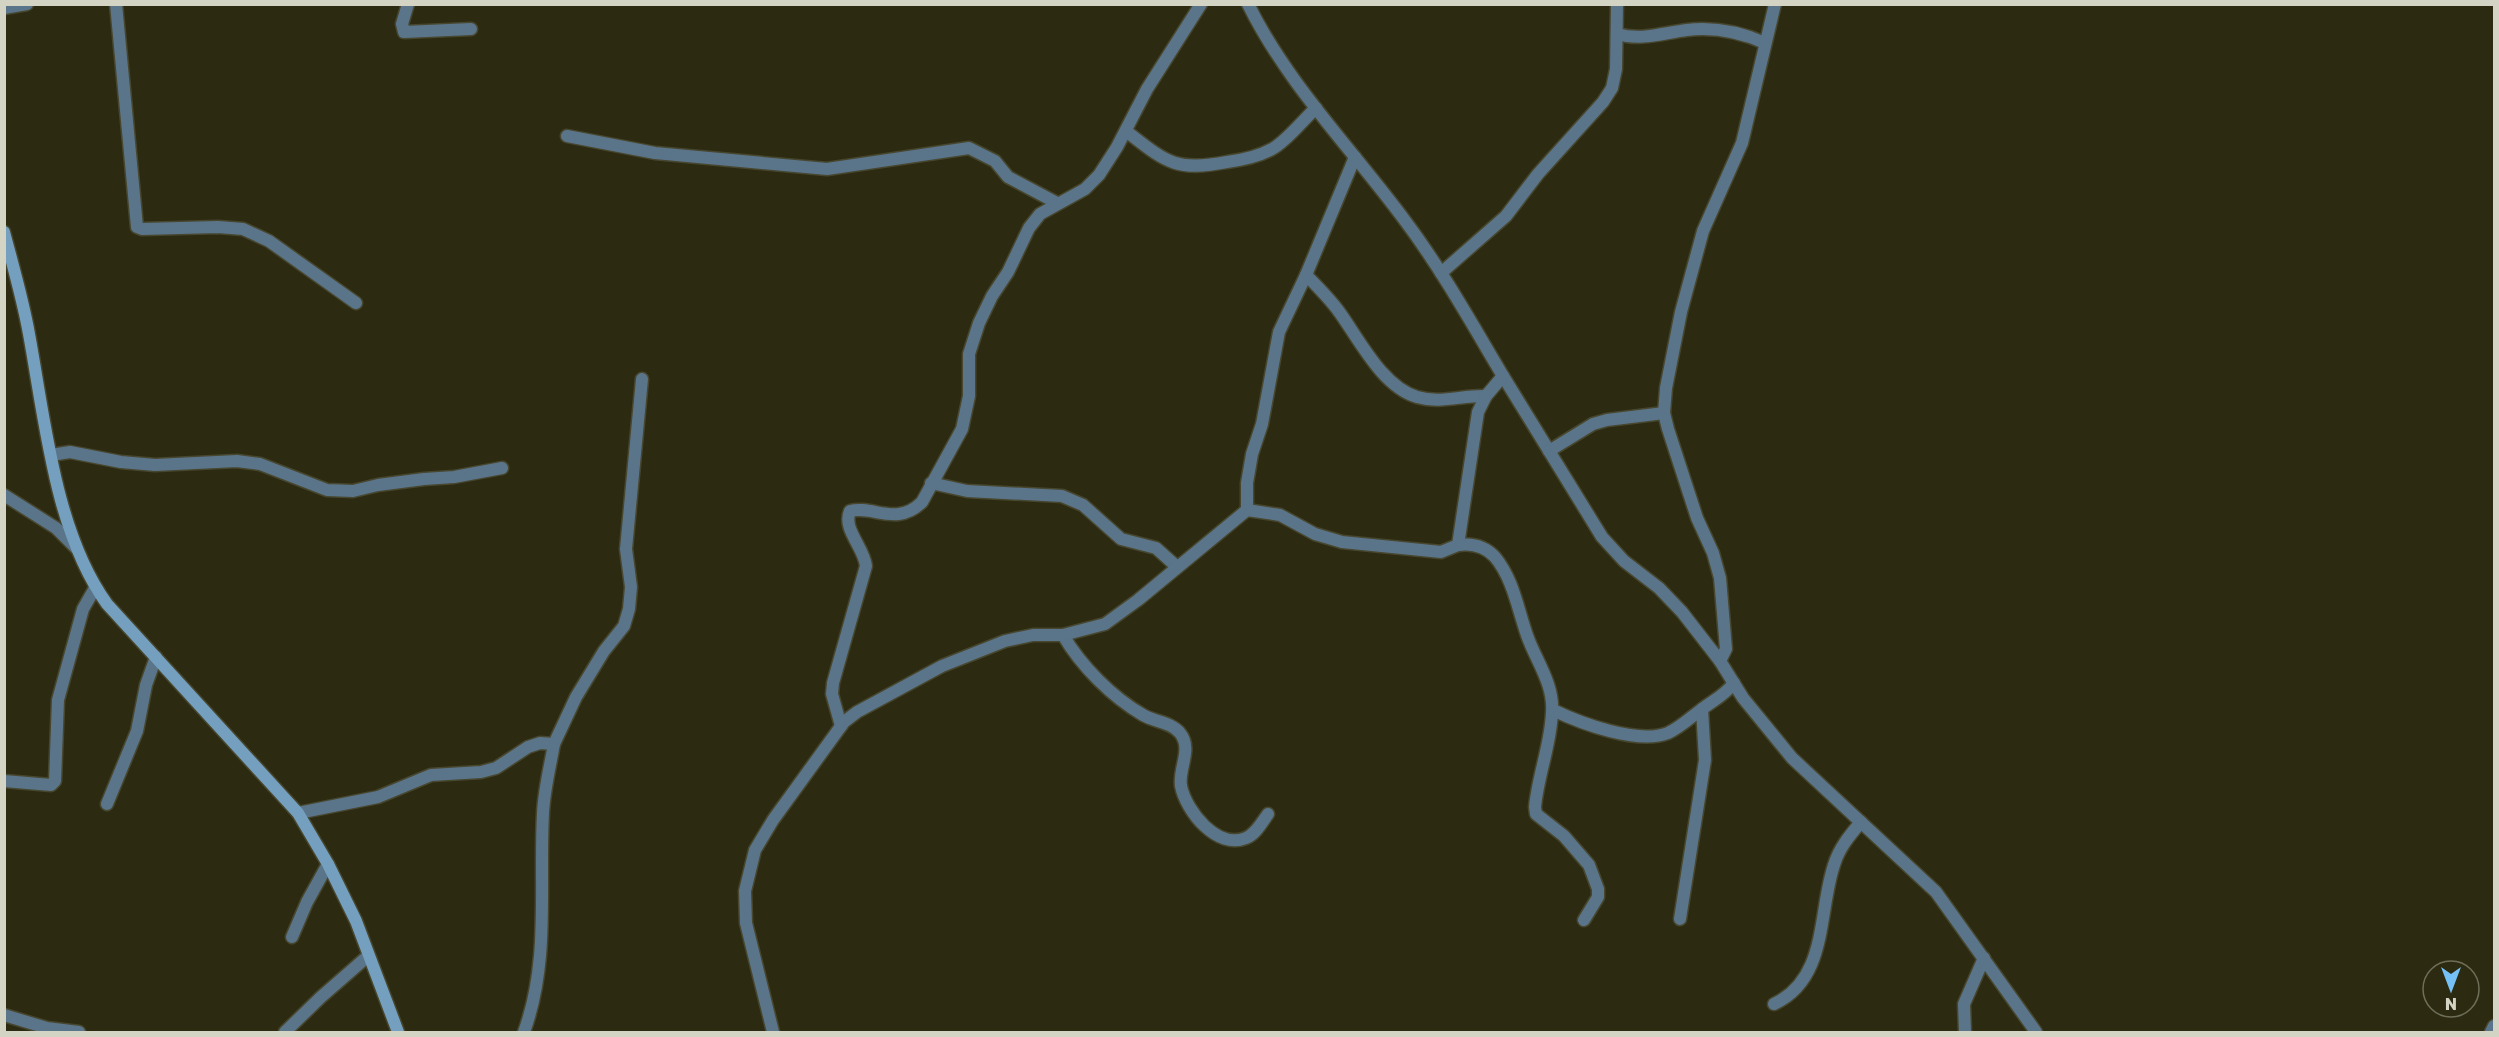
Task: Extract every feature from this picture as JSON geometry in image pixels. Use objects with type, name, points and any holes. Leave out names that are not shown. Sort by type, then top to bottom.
[{"type":"main road","points":[[4,232],[28,330],[51,455],[76,548],[95,588],[107,604],[298,813],[328,864],[356,921],[398,1032]]},
{"type":"street","points":[[4,8],[27,4]]},
{"type":"street","points":[[116,4],[137,227],[142,229],[218,227],[243,229],[269,241],[356,303]]},
{"type":"street","points":[[408,4],[402,24],[404,32],[471,29]]},
{"type":"street","points":[[841,726],[832,694],[832,683],[866,566],[865,556],[848,525],[847,518],[850,511],[855,509],[882,514],[903,513],[916,508],[922,502],[962,429],[969,396],[969,354],[979,323],[992,296],[1008,272],[1029,228],[1040,214],[1085,189],[1099,175],[1126,131],[1147,89],[1201,4]]},
{"type":"street","points":[[1248,4],[1280,59],[1406,221],[1441,273],[1602,537],[1624,561],[1659,588],[1682,612],[1792,758],[1936,892],[2036,1032]]},
{"type":"street","points":[[1441,273],[1506,216],[1538,174],[1603,102],[1612,88],[1616,69],[1617,4]]},
{"type":"street","points":[[1719,661],[1726,648],[1720,578],[1713,553],[1691,500],[1664,413],[1666,388],[1676,335],[1697,252],[1703,231],[1742,143],[1775,4]]},
{"type":"street","points":[[1617,34],[1640,37],[1688,30],[1717,30],[1737,33],[1765,43]]},
{"type":"street","points":[[1126,131],[1158,156],[1176,164],[1197,168],[1246,159],[1274,149],[1316,108]]},
{"type":"street","points":[[567,136],[655,153],[827,169],[969,148],[995,160],[1008,177],[1057,203]]},
{"type":"street","points":[[1247,510],[1252,454],[1262,424],[1279,332],[1306,275],[1355,157]]},
{"type":"street","points":[[1306,275],[1339,312],[1372,361],[1403,390],[1418,397],[1441,401],[1468,396],[1486,396]]},
{"type":"street","points":[[1458,545],[1475,424],[1486,396],[1503,375]]},
{"type":"street","points":[[524,1032],[536,995],[543,931],[543,810],[554,744],[576,697],[604,651],[624,626],[629,609],[630,587],[626,549],[642,379]]},
{"type":"street","points":[[1549,451],[1593,424],[1607,420],[1664,413]]},
{"type":"street","points":[[51,455],[70,452],[121,462],[155,465],[237,461],[260,464],[327,490],[353,491],[378,485],[454,477],[502,468]]},
{"type":"street","points":[[931,483],[967,490],[1062,496],[1083,505],[1121,539],[1156,548],[1176,566]]},
{"type":"street","points":[[6,498],[56,528],[76,548]]},
{"type":"street","points":[[773,1032],[746,923],[744,908],[749,870],[755,849],[773,820],[841,726],[857,711],[942,666],[1019,637],[1084,631],[1105,624],[1138,600],[1176,566],[1247,510],[1280,515],[1315,534],[1342,542],[1441,552],[1470,543],[1482,547],[1494,556],[1506,575],[1528,638],[1545,676],[1553,710],[1535,807],[1536,814],[1564,836],[1589,866],[1598,889],[1598,897],[1584,920]]},
{"type":"street","points":[[4,781],[42,785],[55,781],[58,700],[83,609],[95,588]]},
{"type":"street","points":[[1063,634],[1072,650],[1088,668],[1129,707],[1151,720],[1173,726],[1180,732],[1186,749],[1181,783],[1184,795],[1194,813],[1212,833],[1232,840],[1246,838],[1256,830],[1268,814]]},
{"type":"street","points":[[107,804],[137,731],[146,685],[156,657]]},
{"type":"street","points":[[1553,710],[1585,723],[1644,736],[1668,733],[1727,693],[1734,683]]},
{"type":"street","points":[[1680,919],[1705,760],[1702,709]]},
{"type":"street","points":[[298,813],[378,797],[431,775],[481,772],[496,768],[528,747],[540,743],[554,744]]},
{"type":"street","points":[[1774,1004],[1787,998],[1813,966],[1834,863],[1845,841],[1861,822]]},
{"type":"street","points":[[292,938],[307,902],[328,864]]},
{"type":"street","points":[[285,1032],[368,956]]},
{"type":"street","points":[[1965,1032],[1964,1004],[1984,958]]},
{"type":"street","points":[[4,1015],[41,1030],[79,1032]]},
{"type":"street","points":[[2491,1032],[2494,1026]]}]
